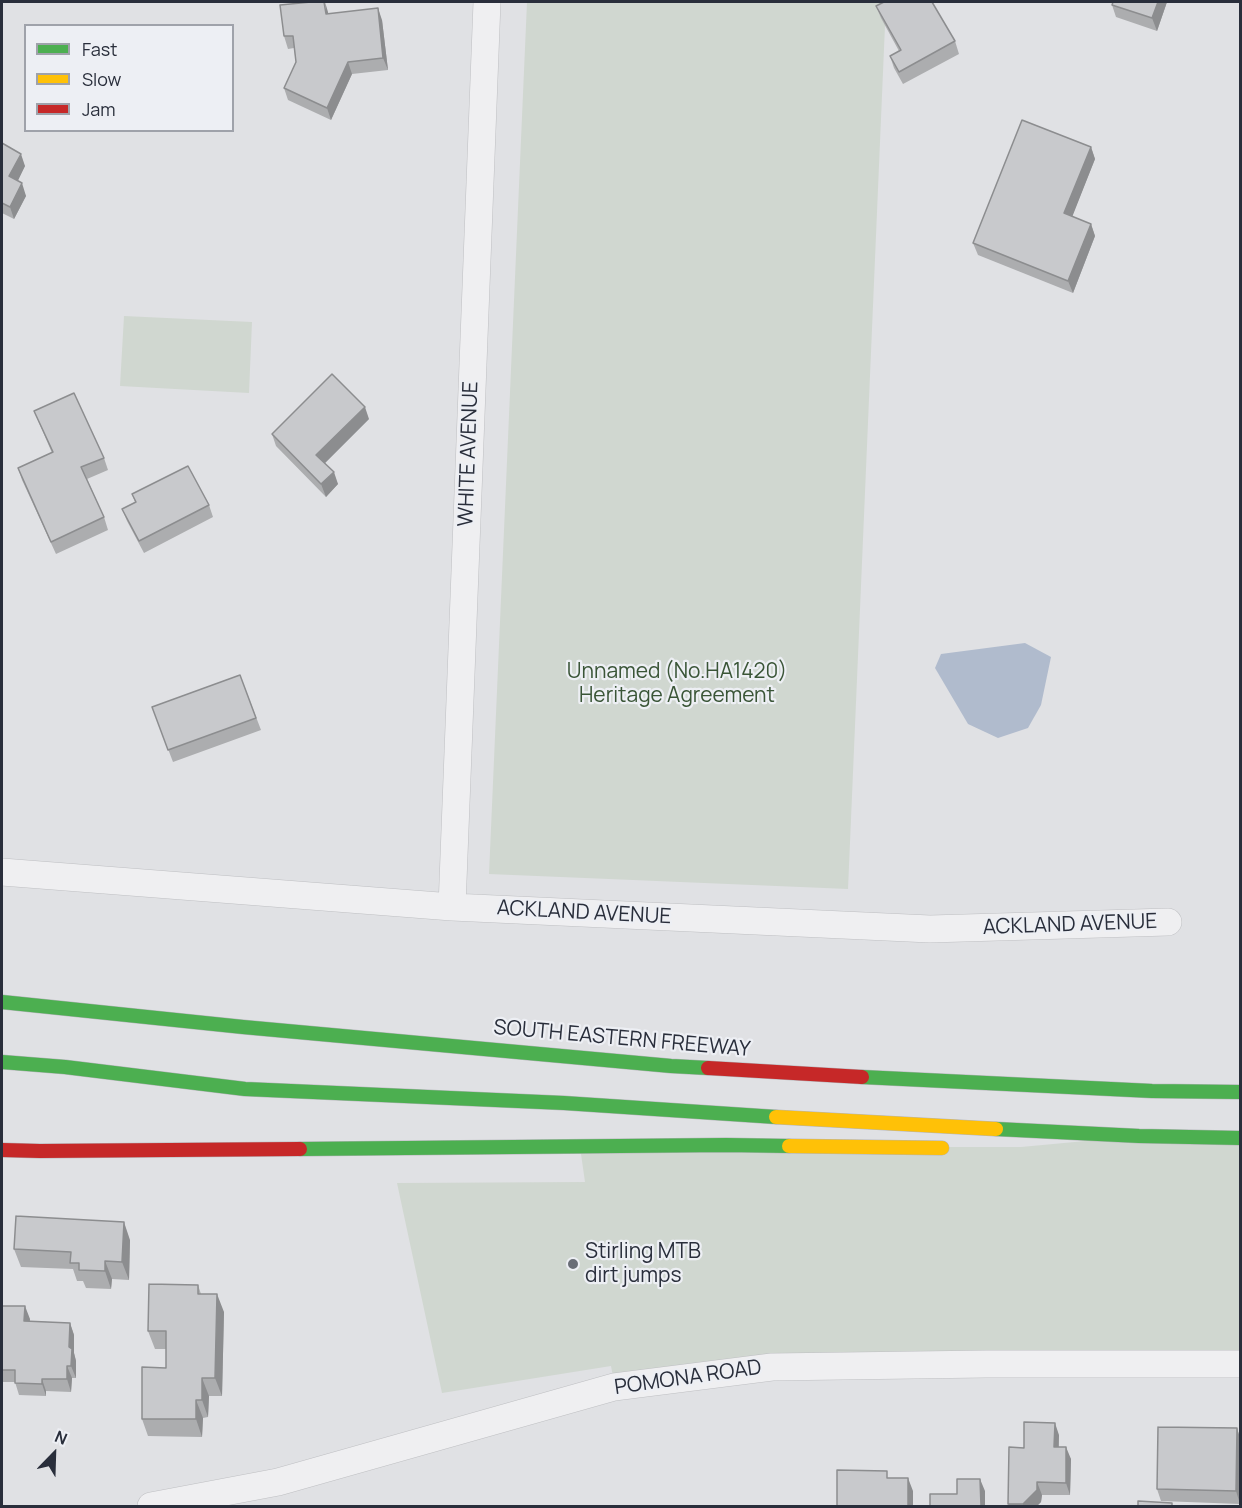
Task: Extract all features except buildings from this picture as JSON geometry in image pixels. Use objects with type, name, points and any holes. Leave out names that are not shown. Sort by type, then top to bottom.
[{"type":"highway","name":"SOUTH EASTERN FREEWAY","points":[[2,1002],[243,1027],[670,1066],[1152,1091],[1240,1092]]},
{"type":"highway","points":[[2,1062],[245,1089],[564,1103],[872,1123],[1139,1136],[1240,1138]]},
{"type":"highway","points":[[1045,1145],[1139,1136]]},
{"type":"highway","points":[[2,1150],[726,1145],[952,1148]]},
{"type":"street","name":"WHITE AVENUE","points":[[452,907],[487,2]]},
{"type":"street","name":"ACKLAND AVENUE","points":[[2,872],[452,907],[930,929],[1168,922]]},
{"type":"street","name":"POMONA ROAD","points":[[151,1506],[278,1482],[615,1387],[772,1367],[1240,1364]]},
{"type":"green space","name":"Unnamed (No.HA1420) Heritage Agreement","points":[[527,2],[886,2],[848,889],[489,874]]},
{"type":"green space","points":[[124,316],[252,322],[249,393],[120,386]]},
{"type":"green space","points":[[1139,1136],[1240,1138],[1240,1364],[986,1364],[615,1387],[611,1366],[442,1393],[397,1183],[585,1182],[580,1147],[1021,1147]]},
{"type":"water","points":[[1025,643],[1051,657],[1041,705],[1028,728],[998,738],[968,724],[935,668],[941,654]]},
{"type":"traffic: fast","points":[[2,1002],[243,1027],[708,1068]]},
{"type":"traffic: fast","points":[[2,1062],[65,1067],[245,1089],[564,1103],[776,1117]]},
{"type":"traffic: fast","points":[[862,1077],[1152,1091],[1240,1092]]},
{"type":"traffic: fast","points":[[996,1129],[1240,1138]]},
{"type":"traffic: fast","points":[[300,1149],[789,1146]]},
{"type":"traffic: slow","points":[[776,1117],[996,1129]]},
{"type":"traffic: slow","points":[[789,1146],[942,1148]]},
{"type":"traffic: jam","points":[[708,1068],[862,1077]]},
{"type":"traffic: jam","points":[[2,1150],[300,1149]]},
{"type":"place","name":"Stirling MTB dirt jumps","points":[[573,1264]]}]
